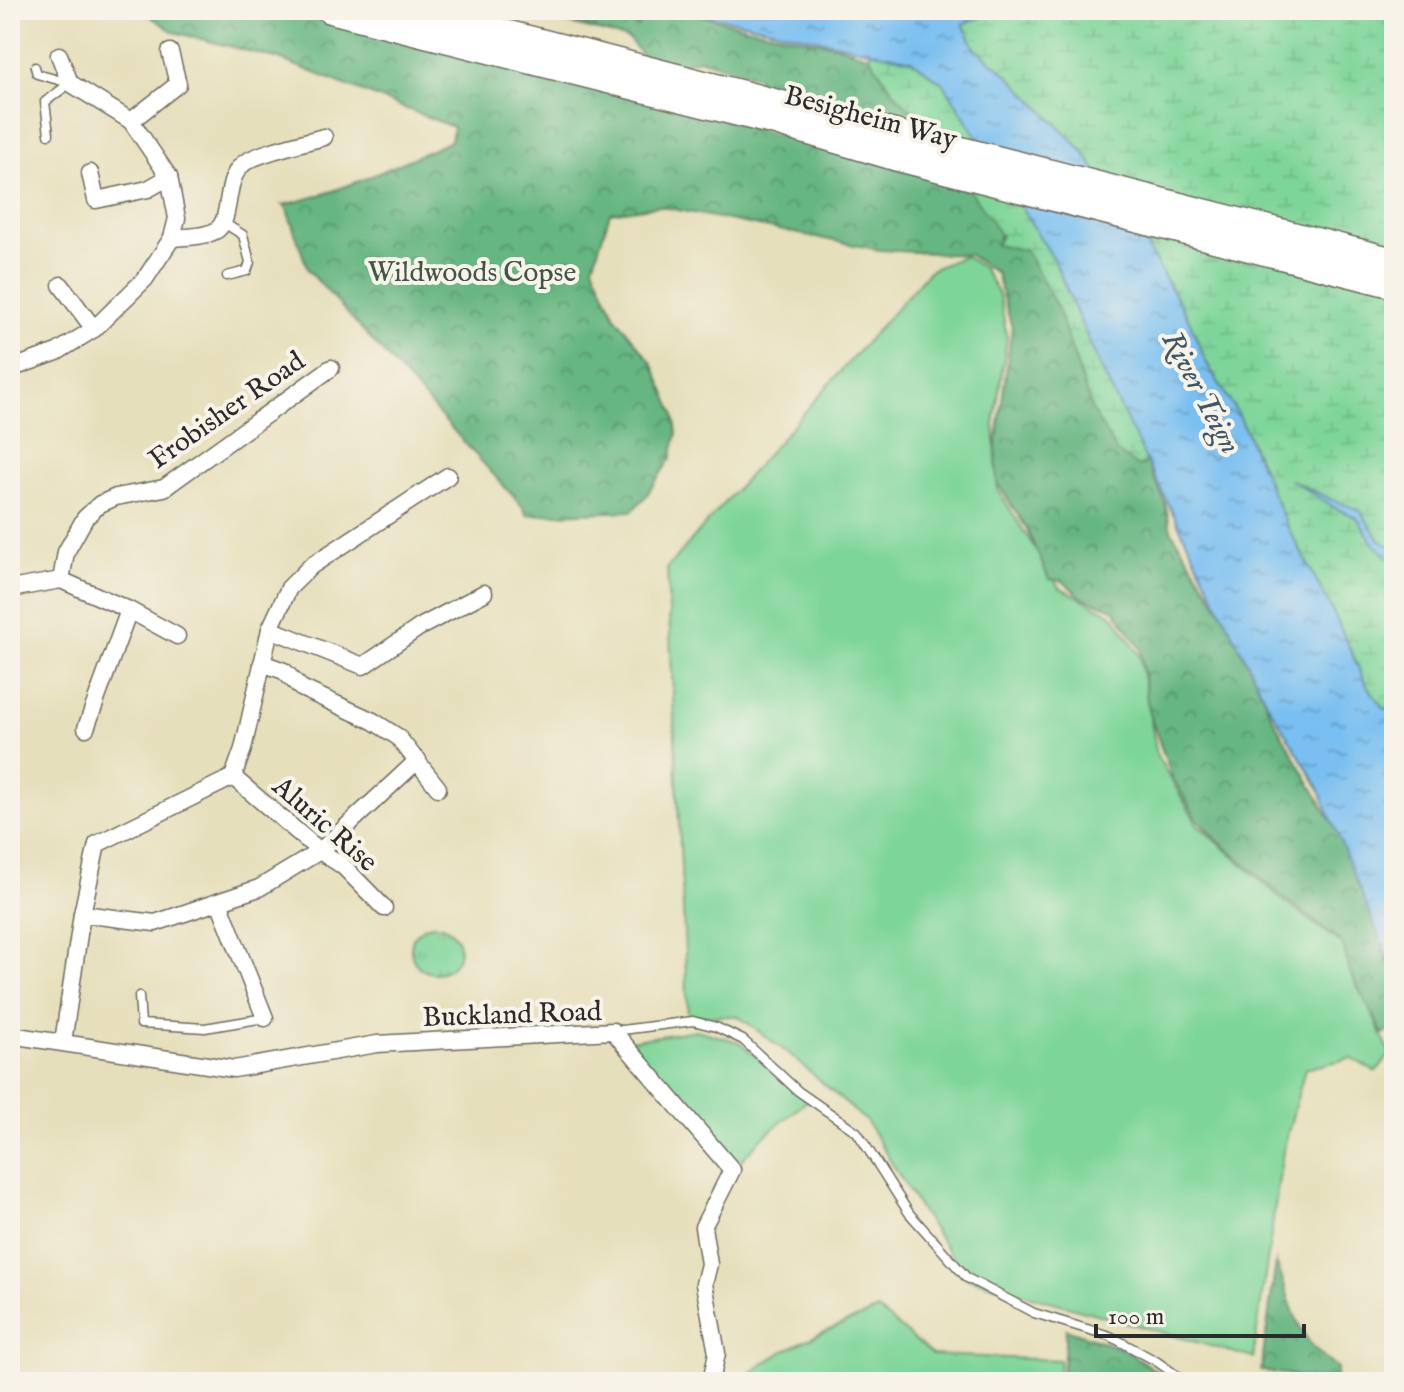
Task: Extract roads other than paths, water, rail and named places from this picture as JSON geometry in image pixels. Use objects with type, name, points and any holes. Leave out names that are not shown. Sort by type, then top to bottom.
[{"type":"highway","name":"Besigheim Way","points":[[330,10],[779,123],[900,146],[1394,261]]},
{"type":"highway","name":"Besigheim Way","points":[[415,10],[777,101],[900,146],[1394,285]]},
{"type":"street","points":[[131,121],[178,84],[170,52]]},
{"type":"street","points":[[10,369],[57,352],[94,329],[145,279],[172,238],[177,218],[169,177],[131,121],[70,83],[59,55]]},
{"type":"street","points":[[172,238],[215,232],[224,223],[228,188],[235,171],[245,161],[324,137]]},
{"type":"street","points":[[90,173],[96,200],[148,189],[169,177]]},
{"type":"street","points":[[61,285],[94,329]]},
{"type":"street","name":"Frobisher Road","points":[[61,580],[66,552],[85,518],[100,504],[116,497],[164,488],[331,368]]},
{"type":"street","points":[[63,1042],[82,914],[97,844],[233,777],[243,749],[270,629],[289,588],[311,566],[448,476]]},
{"type":"street","points":[[10,589],[61,580],[129,610],[177,636]]},
{"type":"street","points":[[270,629],[363,666],[420,627],[484,593]]},
{"type":"street","points":[[86,728],[129,610]]},
{"type":"street","points":[[262,663],[284,671],[301,688],[373,721],[398,737],[438,788]]},
{"type":"street","points":[[82,914],[155,923],[259,888],[320,851],[418,760]]},
{"type":"street","name":"Aluric Rise","points":[[233,777],[320,851],[343,866],[384,908]]},
{"type":"street","points":[[219,902],[265,1018]]},
{"type":"street","name":"Buckland Road","points":[[10,1035],[234,1069],[377,1044],[613,1031],[732,1170],[703,1227],[709,1264],[704,1284],[717,1353],[711,1382]]},
{"type":"lane","points":[[35,67],[37,74],[70,83]]},
{"type":"lane","points":[[49,134],[45,102],[70,83]]},
{"type":"lane","points":[[224,223],[243,235],[250,262],[247,271],[227,276]]},
{"type":"lane","points":[[139,996],[141,1024],[205,1028],[265,1018]]},
{"type":"lane","points":[[613,1031],[693,1021],[716,1027],[743,1040],[798,1091],[857,1132],[909,1213],[967,1278],[1034,1313],[1110,1336],[1156,1361],[1186,1382]]},
{"type":"water","name":"River Teign","points":[[695,10],[987,10],[981,18],[963,24],[975,48],[1009,76],[1083,151],[1144,242],[1189,320],[1206,362],[1240,418],[1287,526],[1332,610],[1366,684],[1383,708],[1394,712],[1394,974],[1318,786],[1269,706],[1102,371],[1053,258],[944,84],[911,60]]},
{"type":"water","points":[[1292,480],[1360,510],[1380,540],[1394,549],[1394,563],[1374,544],[1357,518],[1333,507]]},
{"type":"park label","name":"Wildwoods Copse","points":[[472,271]]}]
